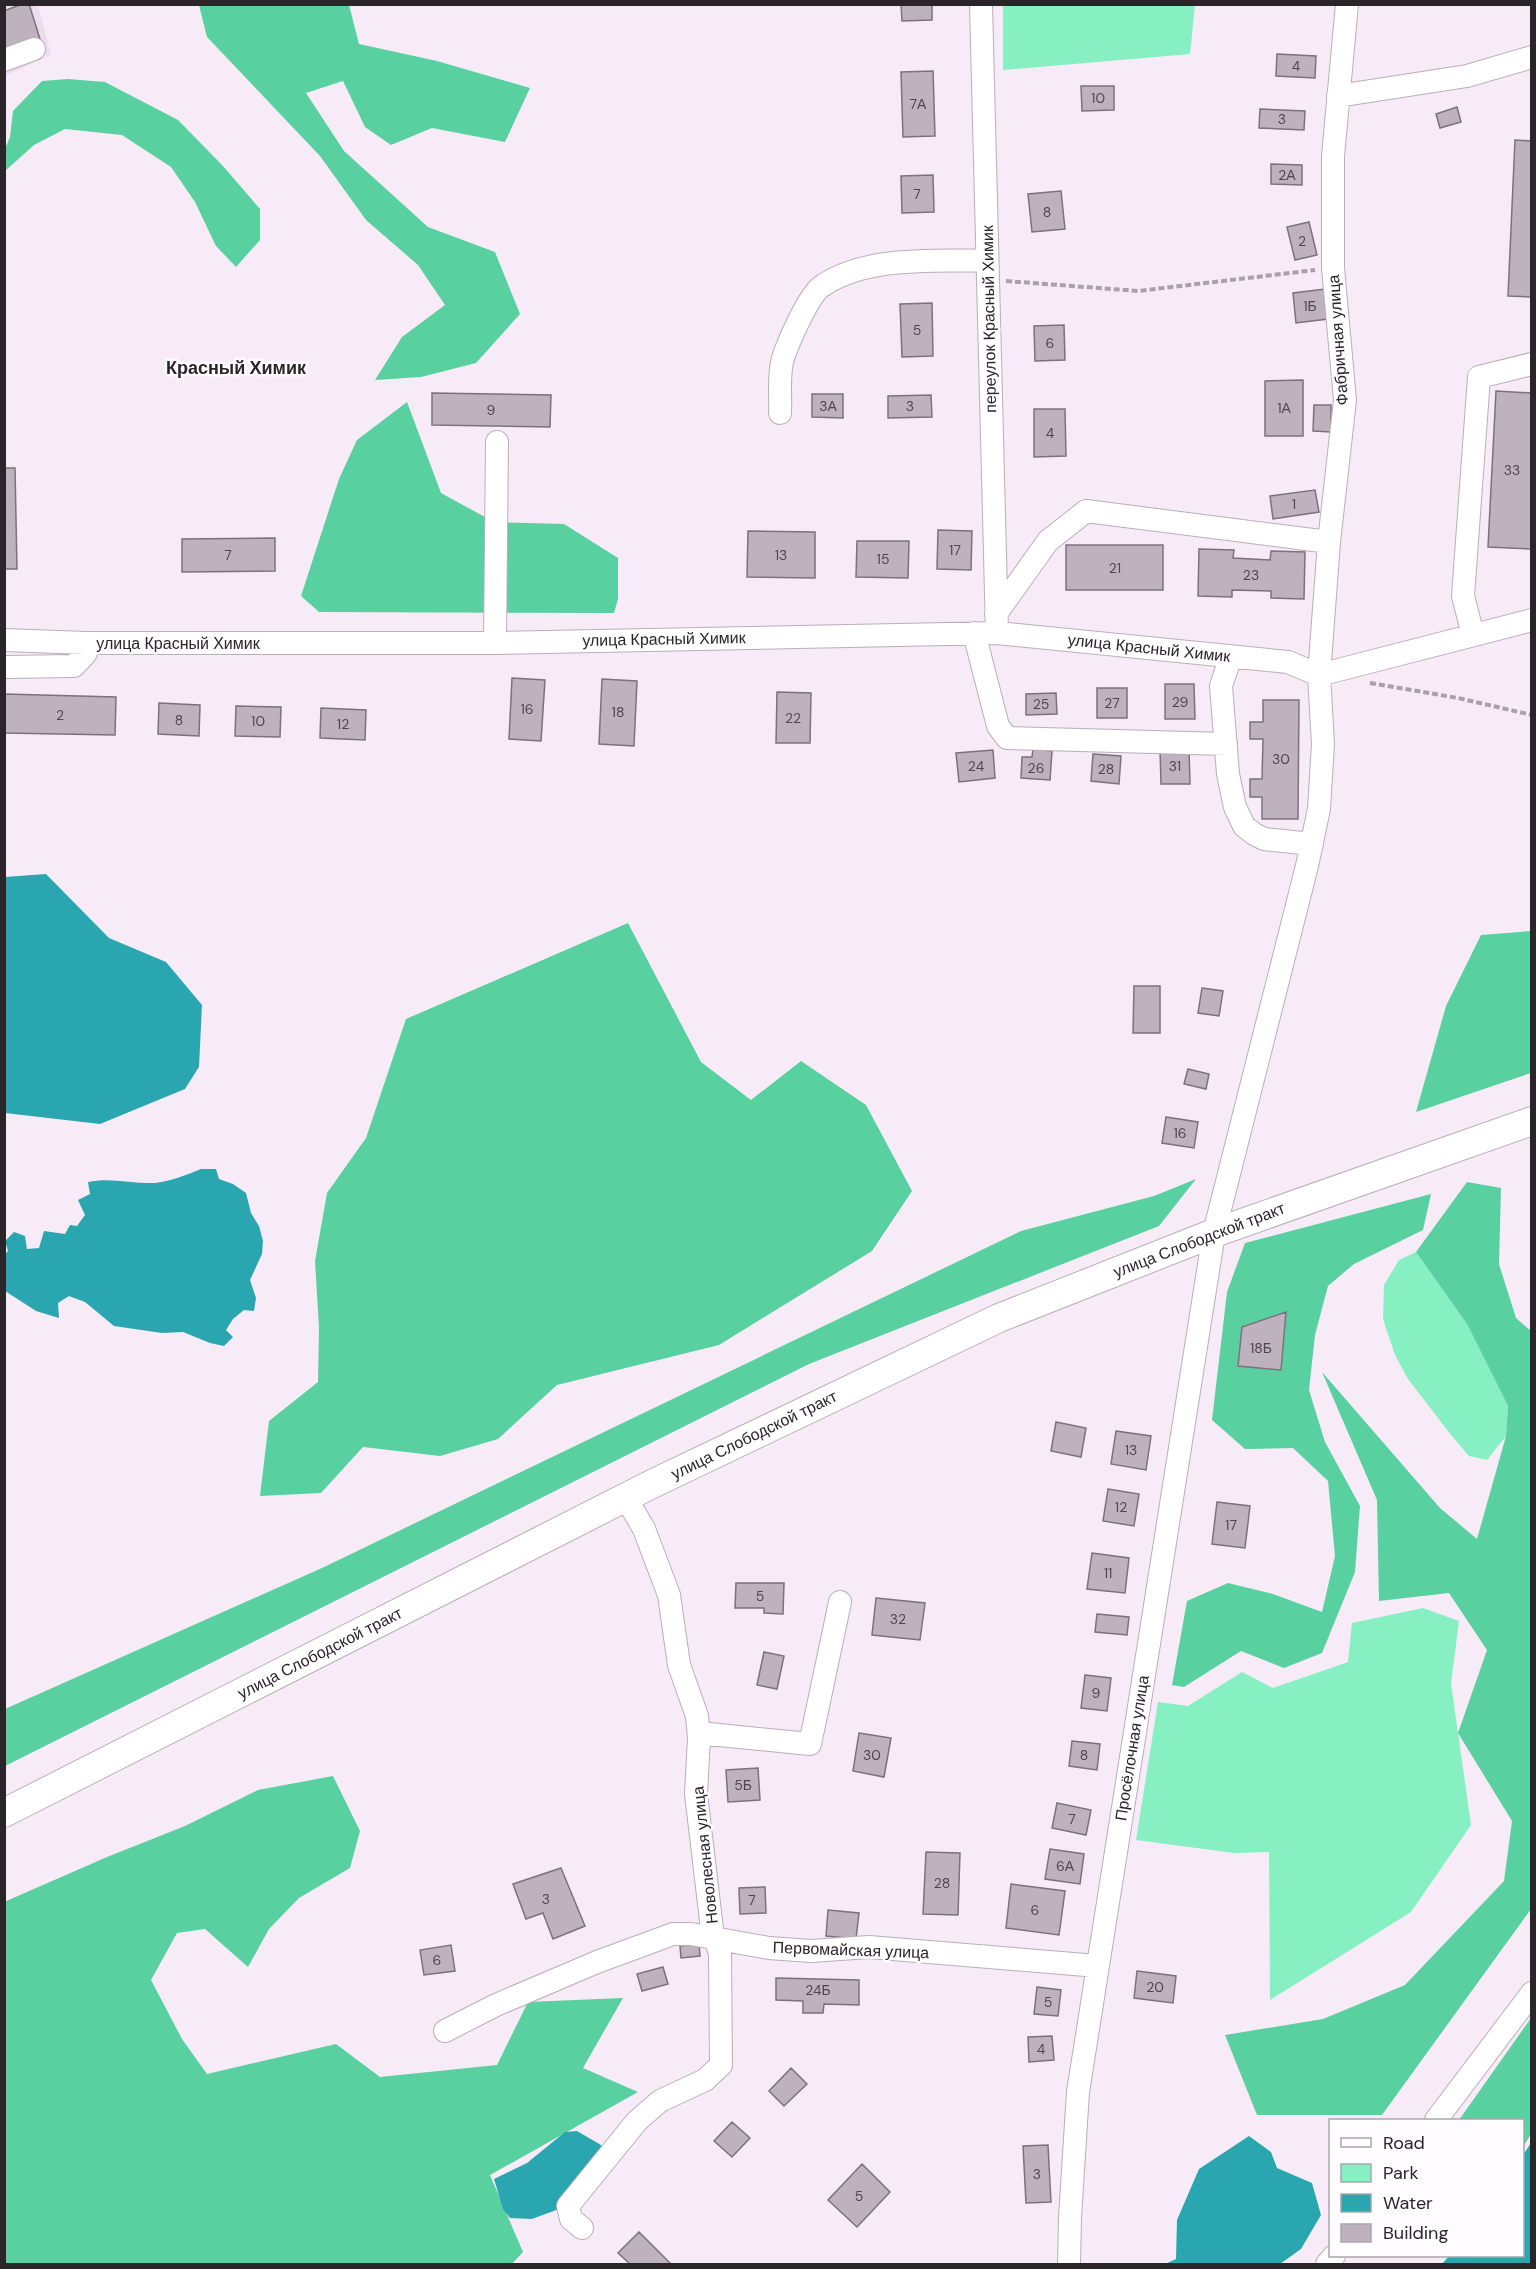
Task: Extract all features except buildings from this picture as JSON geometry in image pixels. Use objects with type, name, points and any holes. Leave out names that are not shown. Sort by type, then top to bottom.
[{"type":"main road","name":"улица Слободской тракт","points":[[4,1813],[626,1498],[999,1318],[1214,1233],[1532,1121]]},
{"type":"street","name":"переулок Красный Химик","points":[[981,4],[996,623]]},
{"type":"street","name":"Фабричная улица","points":[[1312,844],[1319,809],[1323,744],[1319,675],[1329,542],[1344,400],[1333,268],[1333,156],[1347,4]]},
{"type":"street","points":[[4,60],[34,49]]},
{"type":"street","points":[[1338,96],[1467,76],[1532,57]]},
{"type":"street","points":[[780,413],[783,360],[804,311],[820,287],[857,269],[904,263],[987,270]]},
{"type":"street","points":[[1473,635],[1462,596],[1479,377],[1532,364]]},
{"type":"street","points":[[495,643],[497,442]]},
{"type":"street","points":[[996,623],[1048,541],[1086,511],[1329,542]]},
{"type":"street","points":[[1319,675],[1532,620]]},
{"type":"street","name":"улица Красный Химик","points":[[4,640],[86,643],[495,643],[974,633],[996,623],[1288,662],[1319,675]]},
{"type":"street","points":[[974,633],[998,726],[1004,736],[1012,739],[1226,744]]},
{"type":"street","points":[[4,667],[75,666],[86,653],[86,643]]},
{"type":"street","points":[[1231,656],[1221,686],[1228,774],[1235,807],[1244,826],[1264,839],[1312,844]]},
{"type":"street","name":"Просёлочная улица","points":[[1070,2265],[1070,2217],[1078,2092],[1214,1233],[1312,844]]},
{"type":"street","name":"Новолесная улица","points":[[582,2228],[571,2219],[568,2206],[637,2121],[660,2101],[705,2080],[721,2065],[720,1954],[712,1929],[696,1794],[699,1733],[697,1716],[679,1665],[669,1595],[644,1529],[626,1498]]},
{"type":"street","points":[[699,1733],[810,1744],[840,1602]]},
{"type":"street","name":"Первомайская улица","points":[[445,2031],[496,2005],[660,1937],[673,1934],[691,1934],[769,1948],[811,1951],[869,1947],[1098,1966]]},
{"type":"street","points":[[1438,2119],[1532,1993]]},
{"type":"path","points":[[987,270],[1138,291],[1333,268]]},
{"type":"path","points":[[1365,682],[1458,698],[1532,715]]},
{"type":"shaded area","points":[[5,5],[38,5],[51,55],[5,76]]},
{"type":"green space","points":[[199,5],[349,5],[359,44],[437,61],[530,88],[505,142],[432,128],[391,145],[365,127],[343,81],[306,93],[344,151],[428,227],[495,252],[520,314],[476,363],[421,377],[375,380],[402,337],[445,305],[418,265],[366,220],[320,156],[207,37]]},
{"type":"green space","points":[[1003,5],[1195,5],[1190,54],[1003,70]]},
{"type":"green space","points":[[68,79],[105,82],[178,120],[223,166],[260,209],[260,240],[236,267],[216,246],[195,202],[171,167],[122,135],[65,129],[34,145],[5,171],[5,149],[10,137],[13,111],[42,81]]},
{"type":"green space","points":[[407,402],[441,493],[494,522],[564,524],[618,558],[618,599],[614,613],[319,612],[301,596],[339,479],[357,440]]},
{"type":"green space","points":[[628,923],[701,1062],[751,1100],[801,1061],[866,1105],[912,1191],[872,1251],[719,1345],[557,1385],[498,1439],[440,1456],[363,1447],[321,1493],[260,1496],[269,1421],[318,1382],[319,1328],[315,1261],[327,1193],[366,1138],[406,1019]]},
{"type":"green space","points":[[1531,931],[1531,1073],[1416,1112],[1446,1006],[1481,935]]},
{"type":"green space","points":[[1196,1179],[1159,1226],[809,1364],[5,1766],[5,1709],[322,1568],[1021,1231],[1154,1196]]},
{"type":"green space","points":[[1467,1182],[1501,1188],[1499,1264],[1516,1318],[1531,1331],[1531,1909],[1382,2115],[1257,2115],[1225,2035],[1323,2019],[1405,1985],[1504,1881],[1512,1821],[1458,1733],[1487,1650],[1449,1593],[1379,1601],[1377,1500],[1322,1372],[1440,1508],[1477,1539],[1506,1436],[1508,1406],[1467,1324],[1416,1252]]},
{"type":"green space","points":[[1431,1194],[1423,1230],[1354,1264],[1328,1286],[1315,1335],[1309,1390],[1325,1442],[1360,1506],[1355,1572],[1322,1653],[1284,1668],[1241,1651],[1184,1687],[1172,1685],[1187,1601],[1228,1583],[1273,1594],[1322,1612],[1335,1556],[1328,1481],[1293,1448],[1245,1449],[1212,1420],[1227,1292],[1245,1243]]},
{"type":"green space","points":[[1416,1252],[1467,1324],[1508,1406],[1506,1436],[1487,1460],[1469,1456],[1408,1379],[1395,1355],[1383,1319],[1384,1285],[1399,1260]]},
{"type":"green space","points":[[1423,1608],[1459,1621],[1451,1683],[1471,1825],[1411,1912],[1270,2000],[1269,1852],[1234,1853],[1136,1840],[1158,1702],[1188,1706],[1242,1672],[1273,1688],[1348,1662],[1352,1623]]},
{"type":"green space","points":[[333,1776],[360,1831],[350,1868],[299,1898],[269,1929],[248,1967],[205,1929],[177,1933],[151,1980],[182,2039],[207,2074],[336,2044],[380,2077],[497,2065],[528,2002],[623,1998],[583,2068],[638,2092],[490,2175],[523,2252],[512,2264],[5,2264],[4,1902],[185,1826],[258,1790]]},
{"type":"green space","points":[[1531,2018],[1531,2134],[1524,2145],[1524,2119],[1460,2119]]},
{"type":"water","points":[[46,874],[109,938],[166,962],[202,1005],[199,1067],[185,1089],[100,1124],[5,1113],[5,877]]},
{"type":"water","points":[[201,1169],[216,1169],[219,1179],[233,1184],[246,1193],[251,1213],[259,1226],[263,1241],[262,1254],[250,1280],[256,1298],[254,1311],[244,1310],[233,1319],[226,1330],[233,1337],[224,1346],[183,1332],[162,1333],[114,1326],[85,1302],[69,1296],[58,1303],[59,1318],[36,1311],[5,1291],[5,1254],[8,1251],[5,1241],[14,1232],[25,1236],[27,1249],[39,1248],[44,1231],[65,1234],[70,1225],[77,1226],[85,1215],[78,1200],[90,1194],[88,1182],[105,1180],[155,1183]]},
{"type":"water","points":[[577,2131],[601,2145],[607,2152],[559,2209],[532,2219],[510,2218],[503,2209],[494,2179],[527,2163],[565,2132]]},
{"type":"water","points":[[1249,2136],[1271,2152],[1277,2168],[1312,2183],[1321,2215],[1301,2249],[1280,2264],[1165,2264],[1176,2259],[1177,2220],[1199,2169]]},
{"type":"water","points":[[1531,2143],[1531,2264],[1442,2264],[1448,2257],[1524,2257],[1524,2154]]},
{"type":"district","name":"Красный Химик","points":[[236,368]]}]
